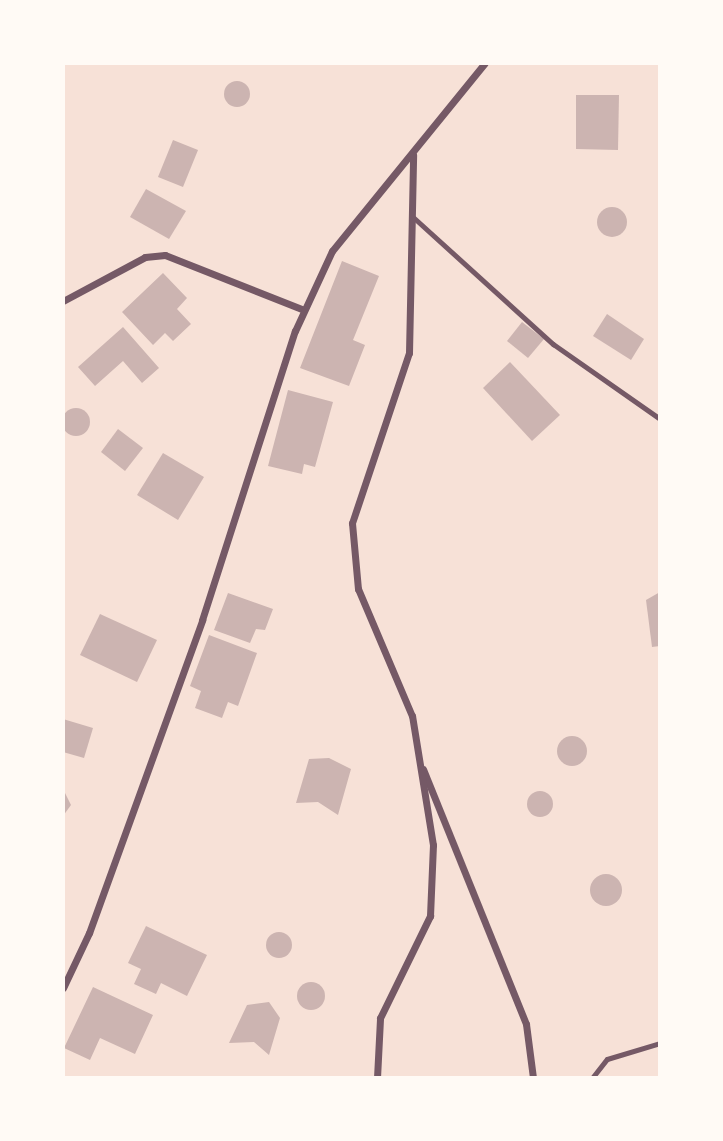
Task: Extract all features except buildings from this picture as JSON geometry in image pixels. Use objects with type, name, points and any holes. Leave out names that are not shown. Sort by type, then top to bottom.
[{"type":"street","points":[[63,988],[89,933],[202,620],[304,310],[332,251],[414,154],[485,63]]},
{"type":"street","points":[[377,1078],[380,1018],[430,916],[433,845],[412,716],[359,589],[352,523],[409,352],[414,154]]},
{"type":"street","points":[[63,301],[145,257],[165,256],[304,310]]},
{"type":"street","points":[[417,755],[526,1024],[533,1078]]},
{"type":"lane","points":[[414,218],[553,344],[660,419]]},
{"type":"lane","points":[[592,1078],[607,1059],[660,1043]]}]
